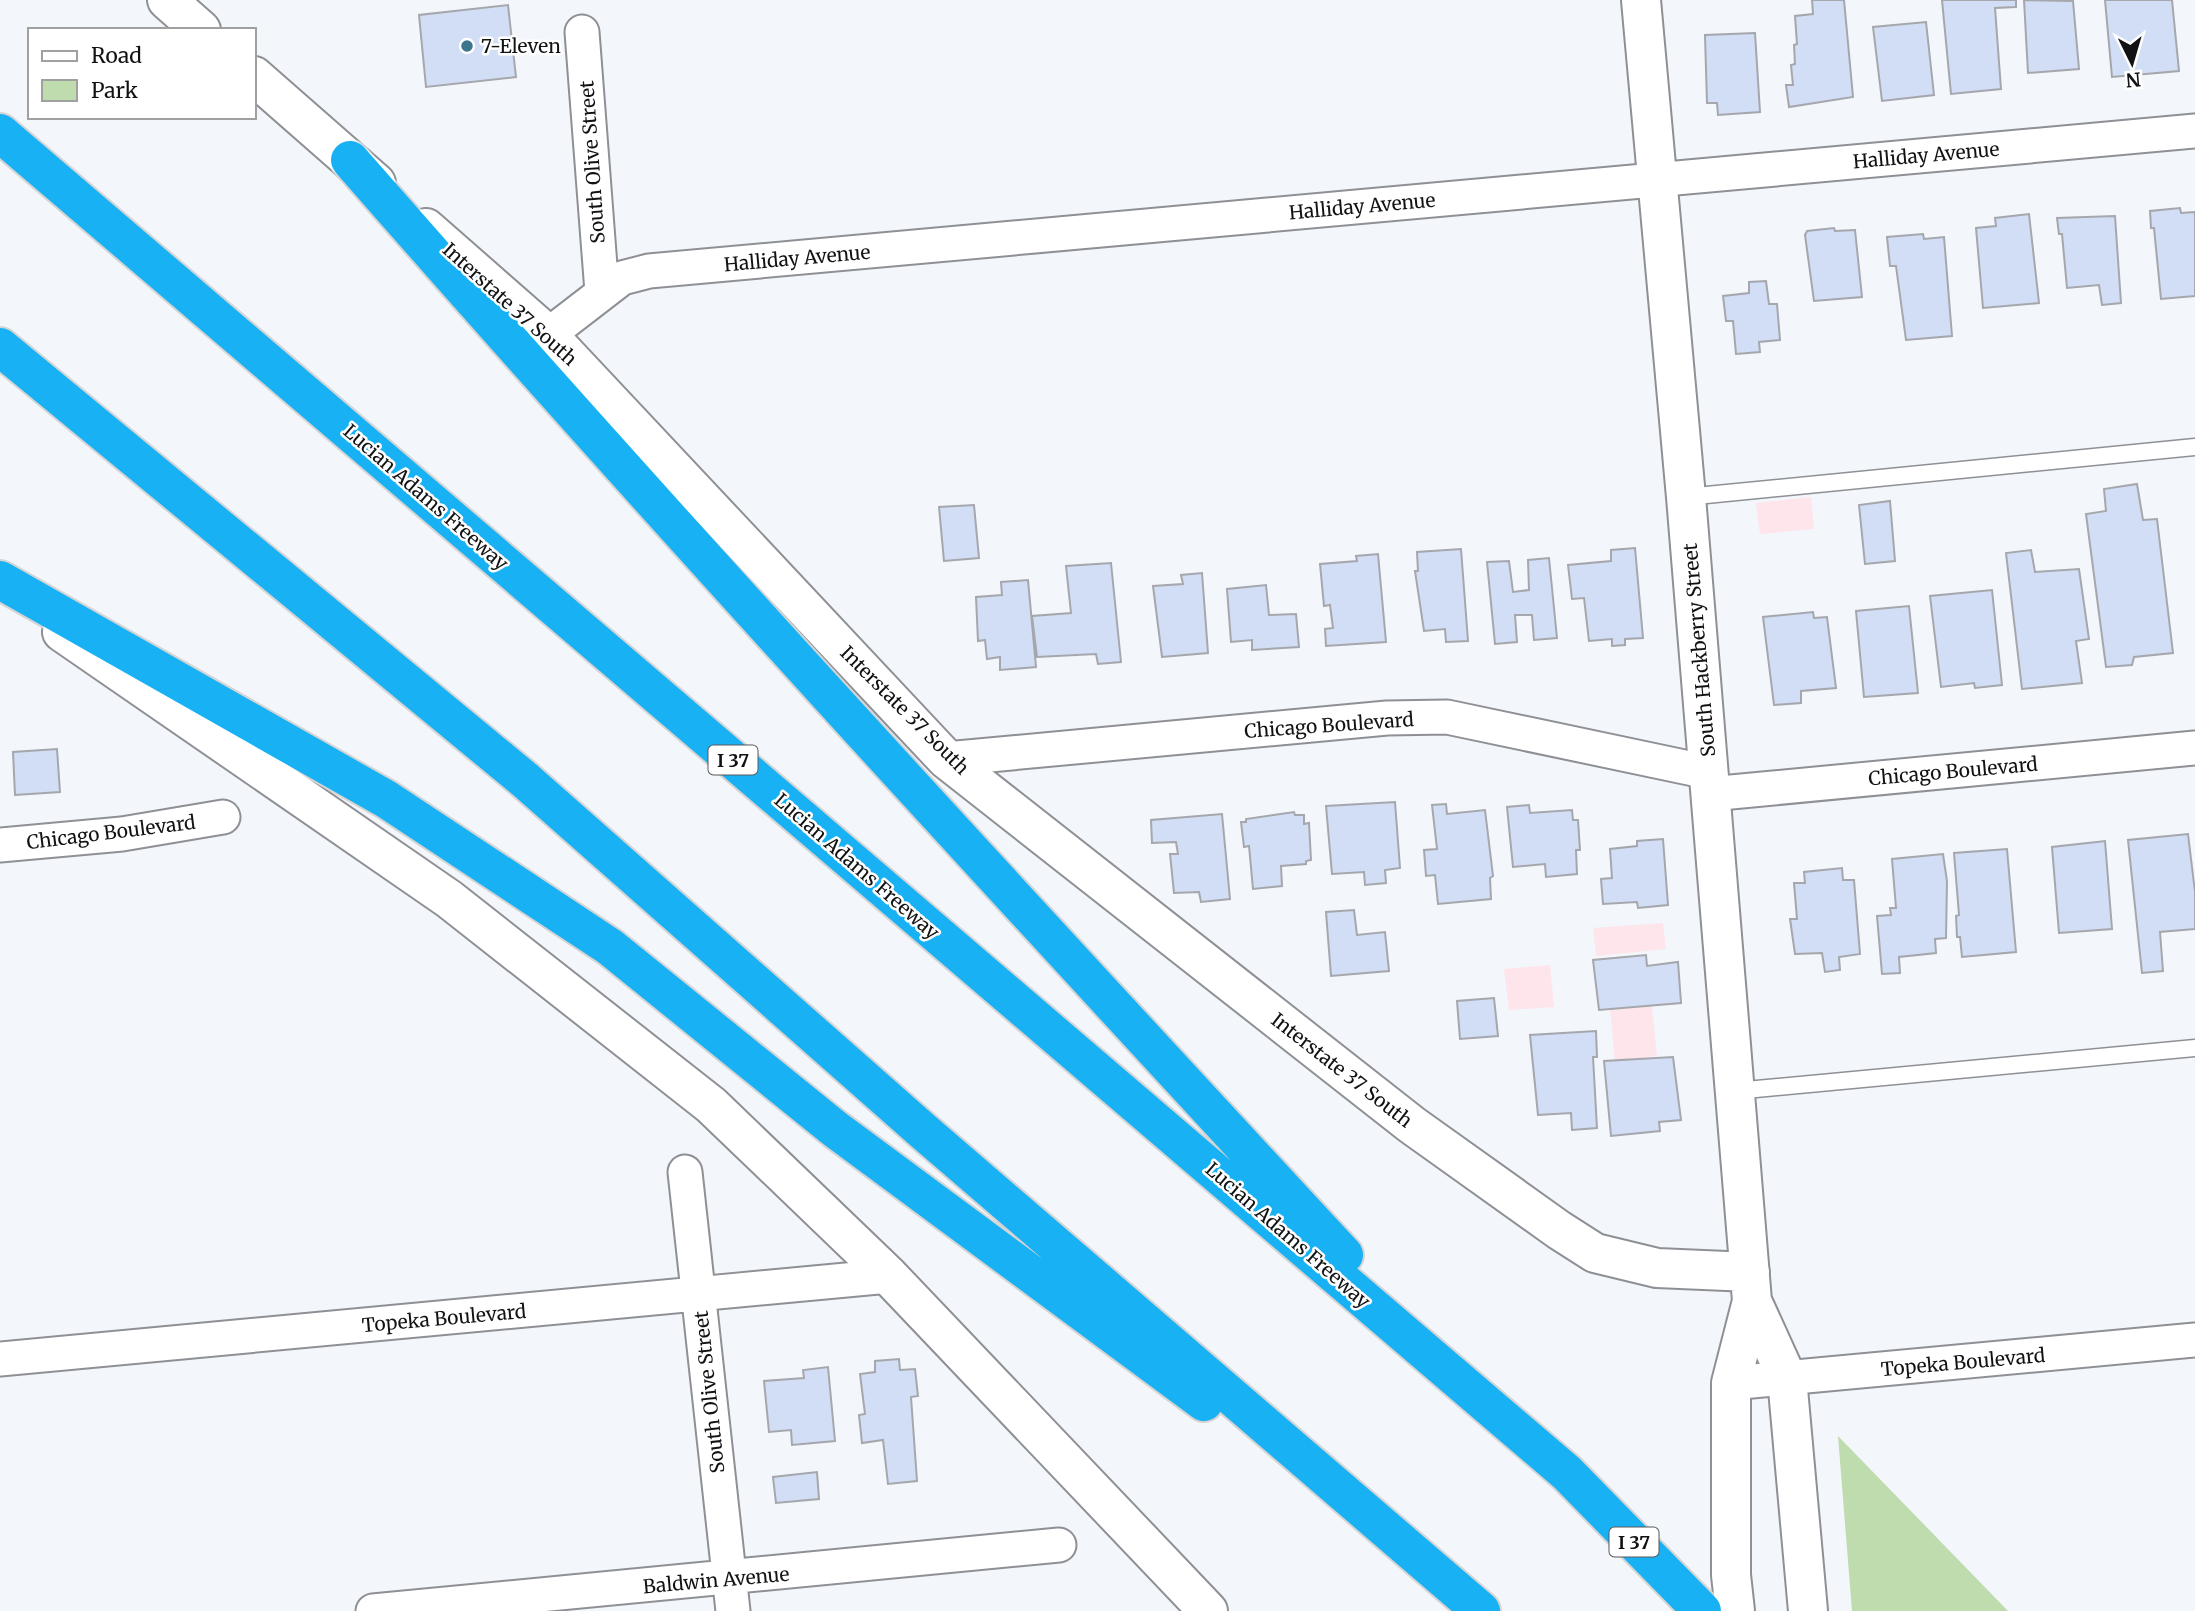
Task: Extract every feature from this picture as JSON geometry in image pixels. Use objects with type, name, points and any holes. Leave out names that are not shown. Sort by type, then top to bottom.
[{"type":"highway","name":"Lucian Adams Freeway","points":[[0,133],[1566,1473],[1702,1611]]},
{"type":"highway","points":[[350,160],[516,350],[921,799],[1466,1388]]},
{"type":"highway","points":[[0,347],[525,780],[923,1131],[1411,1548],[1481,1611]]},
{"type":"highway","points":[[0,580],[386,799],[610,947],[835,1129],[1346,1507],[1411,1548]]},
{"type":"main road","name":"South Hackberry Street","points":[[1640,0],[1659,179],[1751,1286],[1731,1383],[1731,1575],[1735,1611]]},
{"type":"main road","name":"Interstate 37 South","points":[[256,78],[548,335],[946,759],[1412,1125],[1559,1230],[1595,1253],[1751,1286]]},
{"type":"main road","points":[[0,589],[449,899],[711,1105],[889,1276],[1208,1611]]},
{"type":"main road","name":"South Hackberry Street","points":[[1751,1286],[1787,1378],[1808,1611]]},
{"type":"street","name":"South Olive Street","points":[[582,33],[602,292]]},
{"type":"street","name":"Halliday Avenue","points":[[548,335],[622,278],[649,271],[2195,131]]},
{"type":"street","name":"Chicago Boulevard","points":[[946,759],[1387,718],[1447,717],[1709,783],[2195,748]]},
{"type":"street","name":"Chicago Boulevard","points":[[0,845],[122,834],[223,817]]},
{"type":"street","name":"South Olive Street","points":[[685,1172],[731,1595]]},
{"type":"street","name":"Topeka Boulevard","points":[[0,1359],[889,1276]]},
{"type":"street","name":"Topeka Boulevard","points":[[1731,1383],[2195,1340]]},
{"type":"street","name":"Baldwin Avenue","points":[[373,1611],[731,1595],[1059,1545]]},
{"type":"lane","points":[[1686,497],[2195,447]]},
{"type":"lane","points":[[1735,1091],[2195,1048]]},
{"type":"shaded area","points":[[1811,497],[1814,529],[1760,534],[1756,503]]},
{"type":"shaded area","points":[[1663,923],[1666,949],[1596,956],[1593,928]]},
{"type":"shaded area","points":[[1550,965],[1554,1007],[1509,1010],[1504,969]]},
{"type":"shaded area","points":[[1652,1006],[1657,1056],[1615,1061],[1610,1009]]},
{"type":"green space","points":[[1838,1436],[2008,1611],[1852,1611]]},
{"type":"building","points":[[1812,0],[1844,0],[1853,97],[1789,107],[1786,85],[1793,85],[1791,65],[1795,64],[1794,45],[1797,44],[1795,16],[1813,14]]},
{"type":"building","points":[[1942,0],[2016,0],[2016,7],[1995,8],[2001,89],[1951,94]]},
{"type":"building","points":[[2024,0],[2073,1],[2079,69],[2028,73]]},
{"type":"building","points":[[2105,0],[2172,0],[2179,71],[2112,77]]},
{"type":"building","name":"7-Eleven","points":[[508,5],[516,77],[426,87],[419,15]]},
{"type":"building","points":[[1926,22],[1934,95],[1882,101],[1873,27]]},
{"type":"building","points":[[1755,33],[1760,112],[1718,115],[1717,103],[1707,103],[1705,35]]},
{"type":"building","points":[[2180,208],[2181,213],[2195,212],[2195,296],[2161,299],[2150,211]]},
{"type":"building","points":[[2029,214],[2039,303],[1983,308],[1976,228],[1996,226],[1995,218]]},
{"type":"building","points":[[2115,216],[2121,303],[2102,305],[2099,285],[2067,288],[2062,234],[2059,234],[2057,218]]},
{"type":"building","points":[[1834,228],[1835,231],[1855,230],[1862,297],[1814,301],[1805,235],[1807,231]]},
{"type":"building","points":[[1923,234],[1924,239],[1944,237],[1952,336],[1906,340],[1896,266],[1890,266],[1887,237]]},
{"type":"building","points":[[1766,281],[1769,304],[1777,304],[1780,340],[1759,342],[1760,352],[1736,354],[1733,321],[1726,321],[1723,296],[1749,293],[1749,282]]},
{"type":"building","points":[[2137,484],[2143,520],[2157,519],[2173,653],[2134,657],[2132,665],[2106,667],[2086,514],[2106,511],[2104,489]]},
{"type":"building","points":[[1890,501],[1895,561],[1865,564],[1859,505]]},
{"type":"building","points":[[974,505],[979,558],[944,561],[939,507]]},
{"type":"building","points":[[1635,548],[1643,638],[1625,639],[1625,645],[1612,646],[1612,639],[1589,641],[1584,598],[1572,599],[1568,565],[1611,561],[1611,550]]},
{"type":"building","points":[[1461,549],[1468,641],[1446,642],[1445,629],[1424,631],[1415,571],[1418,571],[1417,552]]},
{"type":"building","points":[[2031,550],[2035,572],[2079,569],[2089,639],[2076,641],[2082,683],[2022,689],[2006,553]]},
{"type":"building","points":[[1378,554],[1386,642],[1326,646],[1325,629],[1333,628],[1330,605],[1324,606],[1320,564],[1357,561],[1356,556]]},
{"type":"building","points":[[1549,558],[1557,638],[1534,640],[1532,615],[1515,615],[1517,642],[1495,644],[1487,562],[1509,561],[1513,592],[1529,590],[1528,560]]},
{"type":"building","points":[[1111,563],[1121,662],[1098,664],[1096,654],[1037,657],[1032,616],[1071,613],[1066,566]]},
{"type":"building","points":[[1202,573],[1208,653],[1162,657],[1153,586],[1183,584],[1181,575]]},
{"type":"building","points":[[1028,580],[1036,667],[1000,670],[1000,657],[987,659],[985,640],[978,641],[976,597],[1002,595],[1001,582]]},
{"type":"building","points":[[1266,585],[1269,615],[1296,614],[1299,647],[1252,650],[1252,640],[1231,642],[1227,589]]},
{"type":"building","points":[[1992,590],[2002,685],[1975,688],[1974,683],[1941,687],[1930,596]]},
{"type":"building","points":[[1909,606],[1918,693],[1864,697],[1856,611]]},
{"type":"building","points":[[1813,612],[1814,618],[1827,617],[1836,688],[1801,691],[1801,703],[1774,705],[1763,617]]},
{"type":"building","points":[[57,749],[60,792],[15,795],[13,752]]},
{"type":"building","points":[[1395,802],[1400,868],[1385,870],[1386,883],[1365,885],[1364,872],[1332,874],[1326,806]]},
{"type":"building","points":[[1446,804],[1447,814],[1485,810],[1493,876],[1490,878],[1491,899],[1438,904],[1435,875],[1426,876],[1424,850],[1437,849],[1432,805]]},
{"type":"building","points":[[1529,805],[1530,813],[1572,810],[1573,820],[1578,820],[1580,850],[1576,850],[1577,874],[1546,877],[1545,864],[1513,867],[1507,807]]},
{"type":"building","points":[[1294,812],[1295,815],[1304,815],[1304,824],[1309,823],[1311,860],[1306,861],[1306,864],[1281,866],[1282,886],[1253,889],[1249,846],[1244,847],[1241,822]]},
{"type":"building","points":[[1222,814],[1230,899],[1201,902],[1199,892],[1174,893],[1170,854],[1178,854],[1176,842],[1152,843],[1151,820]]},
{"type":"building","points":[[2188,834],[2195,892],[2195,929],[2160,932],[2163,971],[2142,973],[2128,840]]},
{"type":"building","points":[[1663,839],[1668,905],[1638,908],[1637,902],[1603,904],[1601,879],[1612,878],[1610,849],[1637,846],[1637,841]]},
{"type":"building","points":[[2105,841],[2112,929],[2059,933],[2052,847]]},
{"type":"building","points":[[2007,849],[2016,952],[1962,957],[1960,937],[1957,937],[1956,916],[1959,915],[1954,853]]},
{"type":"building","points":[[1943,854],[1947,881],[1946,938],[1935,939],[1936,953],[1899,957],[1900,973],[1882,974],[1877,916],[1891,915],[1890,908],[1896,908],[1892,859]]},
{"type":"building","points":[[1842,868],[1843,880],[1854,880],[1860,954],[1839,957],[1840,970],[1825,972],[1822,953],[1795,954],[1790,919],[1797,919],[1794,883],[1805,883],[1804,872]]},
{"type":"building","points":[[1354,910],[1357,935],[1385,932],[1389,971],[1331,976],[1326,912]]},
{"type":"building","points":[[1646,955],[1647,966],[1678,962],[1681,1003],[1599,1010],[1593,960]]},
{"type":"building","points":[[1494,998],[1498,1036],[1460,1039],[1457,1001]]},
{"type":"building","points":[[1596,1031],[1597,1057],[1593,1057],[1597,1128],[1572,1130],[1571,1113],[1538,1115],[1530,1035]]},
{"type":"building","points":[[1673,1057],[1681,1120],[1659,1122],[1660,1131],[1611,1136],[1604,1061]]},
{"type":"building","points":[[899,1359],[900,1370],[915,1369],[918,1396],[911,1397],[917,1481],[888,1484],[883,1440],[862,1443],[859,1415],[865,1414],[860,1374],[875,1372],[875,1361]]},
{"type":"building","points":[[828,1367],[835,1441],[792,1445],[791,1430],[769,1432],[764,1381],[804,1378],[803,1370]]},
{"type":"building","points":[[817,1472],[819,1499],[776,1503],[773,1477]]},
{"type":"place","name":"7-Eleven","points":[[467,46]]}]
